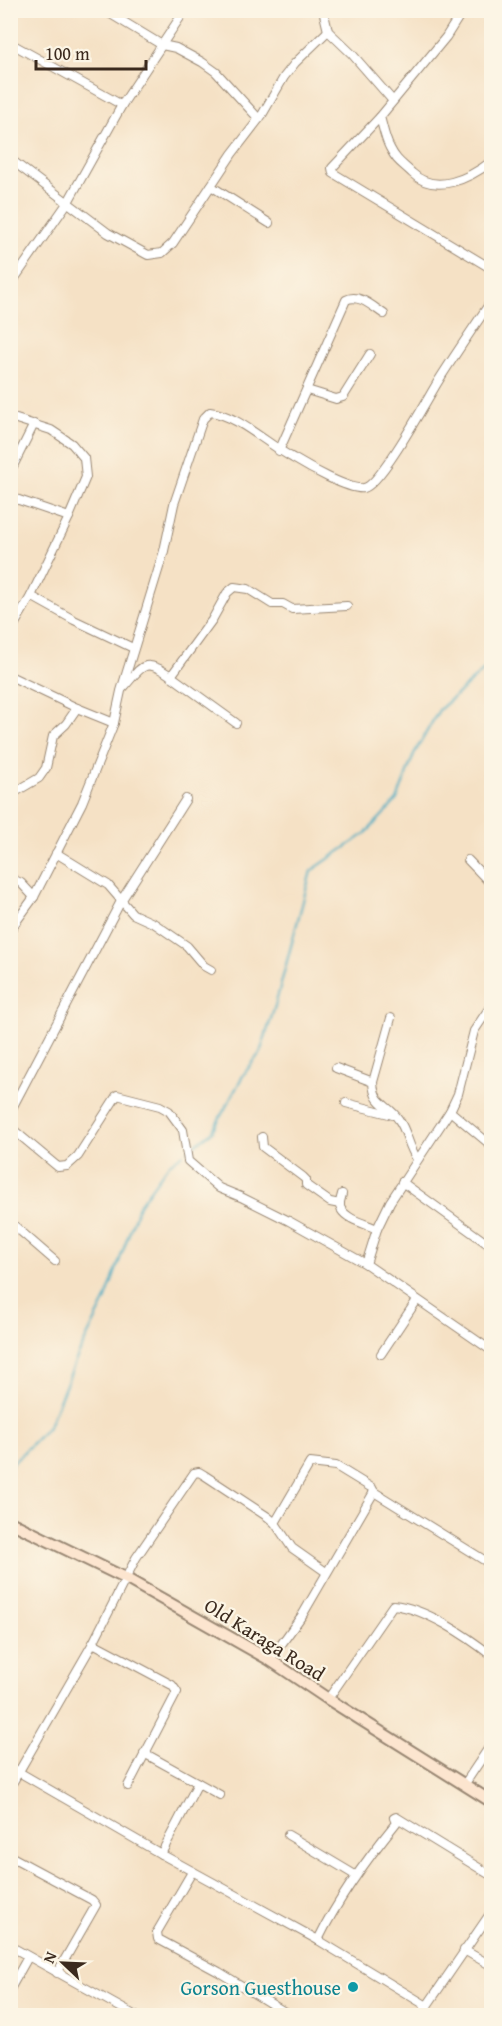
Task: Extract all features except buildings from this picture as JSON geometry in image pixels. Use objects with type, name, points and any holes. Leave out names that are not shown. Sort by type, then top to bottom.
[{"type":"street","points":[[104,10],[162,45],[176,48],[216,72],[259,119]]},
{"type":"street","points":[[10,288],[13,276],[69,202],[122,105],[184,10]]},
{"type":"street","points":[[323,10],[328,31],[352,54],[393,102]]},
{"type":"street","points":[[463,10],[446,37],[393,102],[332,168],[333,173],[492,269]]},
{"type":"street","points":[[10,159],[108,232],[148,255],[162,254],[173,243],[232,154],[259,119],[284,77],[328,31]]},
{"type":"street","points":[[10,43],[122,105]]},
{"type":"street","points":[[380,117],[389,146],[399,164],[416,178],[432,185],[458,181],[492,161]]},
{"type":"street","points":[[211,186],[269,223]]},
{"type":"street","points":[[279,451],[346,300],[352,297],[357,298],[384,314]]},
{"type":"street","points":[[10,930],[34,897],[82,803],[114,723],[133,648],[164,551],[174,504],[203,419],[210,412],[218,413],[237,422],[279,451],[353,488],[371,485],[398,448],[438,381],[492,300]]},
{"type":"street","points":[[307,390],[336,399],[343,397],[370,354]]},
{"type":"street","points":[[10,417],[51,430],[72,444],[84,458],[86,477],[31,596],[10,632]]},
{"type":"street","points":[[10,472],[34,424]]},
{"type":"street","points":[[10,497],[69,517]]},
{"type":"street","points":[[171,676],[212,620],[227,593],[234,587],[248,589],[272,604],[283,604],[292,609],[346,606]]},
{"type":"street","points":[[31,596],[74,620],[133,648]]},
{"type":"street","points":[[121,691],[141,667],[146,664],[157,666],[236,723]]},
{"type":"street","points":[[10,676],[114,723]]},
{"type":"street","points":[[10,795],[39,778],[46,768],[53,736],[66,724],[77,708]]},
{"type":"street","points":[[10,1112],[121,901],[186,799]]},
{"type":"street","points":[[56,853],[108,885],[133,914],[155,924],[187,946],[204,966],[211,970]]},
{"type":"street","points":[[468,860],[492,885]]},
{"type":"street","points":[[10,878],[21,883],[34,897]]},
{"type":"street","points":[[366,1264],[377,1229],[402,1182],[450,1111],[458,1095],[474,1031],[492,1004]]},
{"type":"street","points":[[391,1018],[373,1082],[373,1093],[378,1102],[397,1116],[409,1148],[417,1159]]},
{"type":"street","points":[[336,1068],[373,1082]]},
{"type":"street","points":[[10,1127],[58,1167],[67,1166],[78,1156],[117,1095],[160,1106],[169,1111],[183,1130],[188,1161],[219,1188],[289,1221],[366,1264],[492,1351]]},
{"type":"street","points":[[346,1103],[397,1116]]},
{"type":"street","points":[[450,1111],[492,1146]]},
{"type":"street","points":[[262,1137],[262,1147],[303,1177],[306,1185],[330,1202],[340,1204]]},
{"type":"street","points":[[402,1182],[492,1247]]},
{"type":"street","points":[[342,1194],[340,1204],[348,1216],[377,1229]]},
{"type":"street","points":[[10,1222],[55,1261]]},
{"type":"street","points":[[381,1354],[417,1300]]},
{"type":"street","points":[[275,1522],[309,1463],[336,1466],[492,1565]]},
{"type":"street","points":[[10,1787],[93,1643],[125,1578],[194,1473],[199,1472],[257,1508],[275,1522],[292,1548],[326,1572]]},
{"type":"street","points":[[270,1660],[303,1614],[374,1492]]},
{"type":"street","name":"Old Karaga Road","points":[[10,1522],[125,1578],[270,1660],[492,1802]]},
{"type":"street","points":[[328,1699],[393,1605],[420,1613],[448,1627],[492,1656]]},
{"type":"street","points":[[93,1643],[172,1685],[177,1692],[128,1786]]},
{"type":"street","points":[[483,1649],[492,1644]]},
{"type":"street","points":[[464,1785],[492,1743]]},
{"type":"street","points":[[144,1753],[220,1795]]},
{"type":"street","points":[[10,1767],[192,1872],[318,1940],[427,2006]]},
{"type":"street","points":[[160,1854],[198,1783]]},
{"type":"street","points":[[318,1940],[333,1909],[355,1875],[396,1823],[394,1818],[396,1817],[492,1876]]},
{"type":"street","points":[[288,1835],[355,1875]]},
{"type":"street","points":[[10,1856],[93,1900],[96,1905],[57,1973]]},
{"type":"street","points":[[192,1872],[157,1932],[158,1939],[219,1972],[291,2016]]},
{"type":"street","points":[[420,2016],[492,1911]]},
{"type":"street","points":[[10,1946],[136,2016]]},
{"type":"street","points":[[464,1950],[492,1966]]},
{"type":"street","points":[[10,1989],[28,1957]]},
{"type":"waterway","points":[[188,1150],[212,1132],[244,1074],[260,1053],[311,871],[365,834],[397,800],[414,754],[439,710],[492,663]]},
{"type":"waterway","points":[[10,1466],[49,1426],[78,1355],[106,1299],[139,1205],[168,1165],[183,1154]]},
{"type":"place","name":"Gorson Guesthouse","points":[[353,1987]]}]
